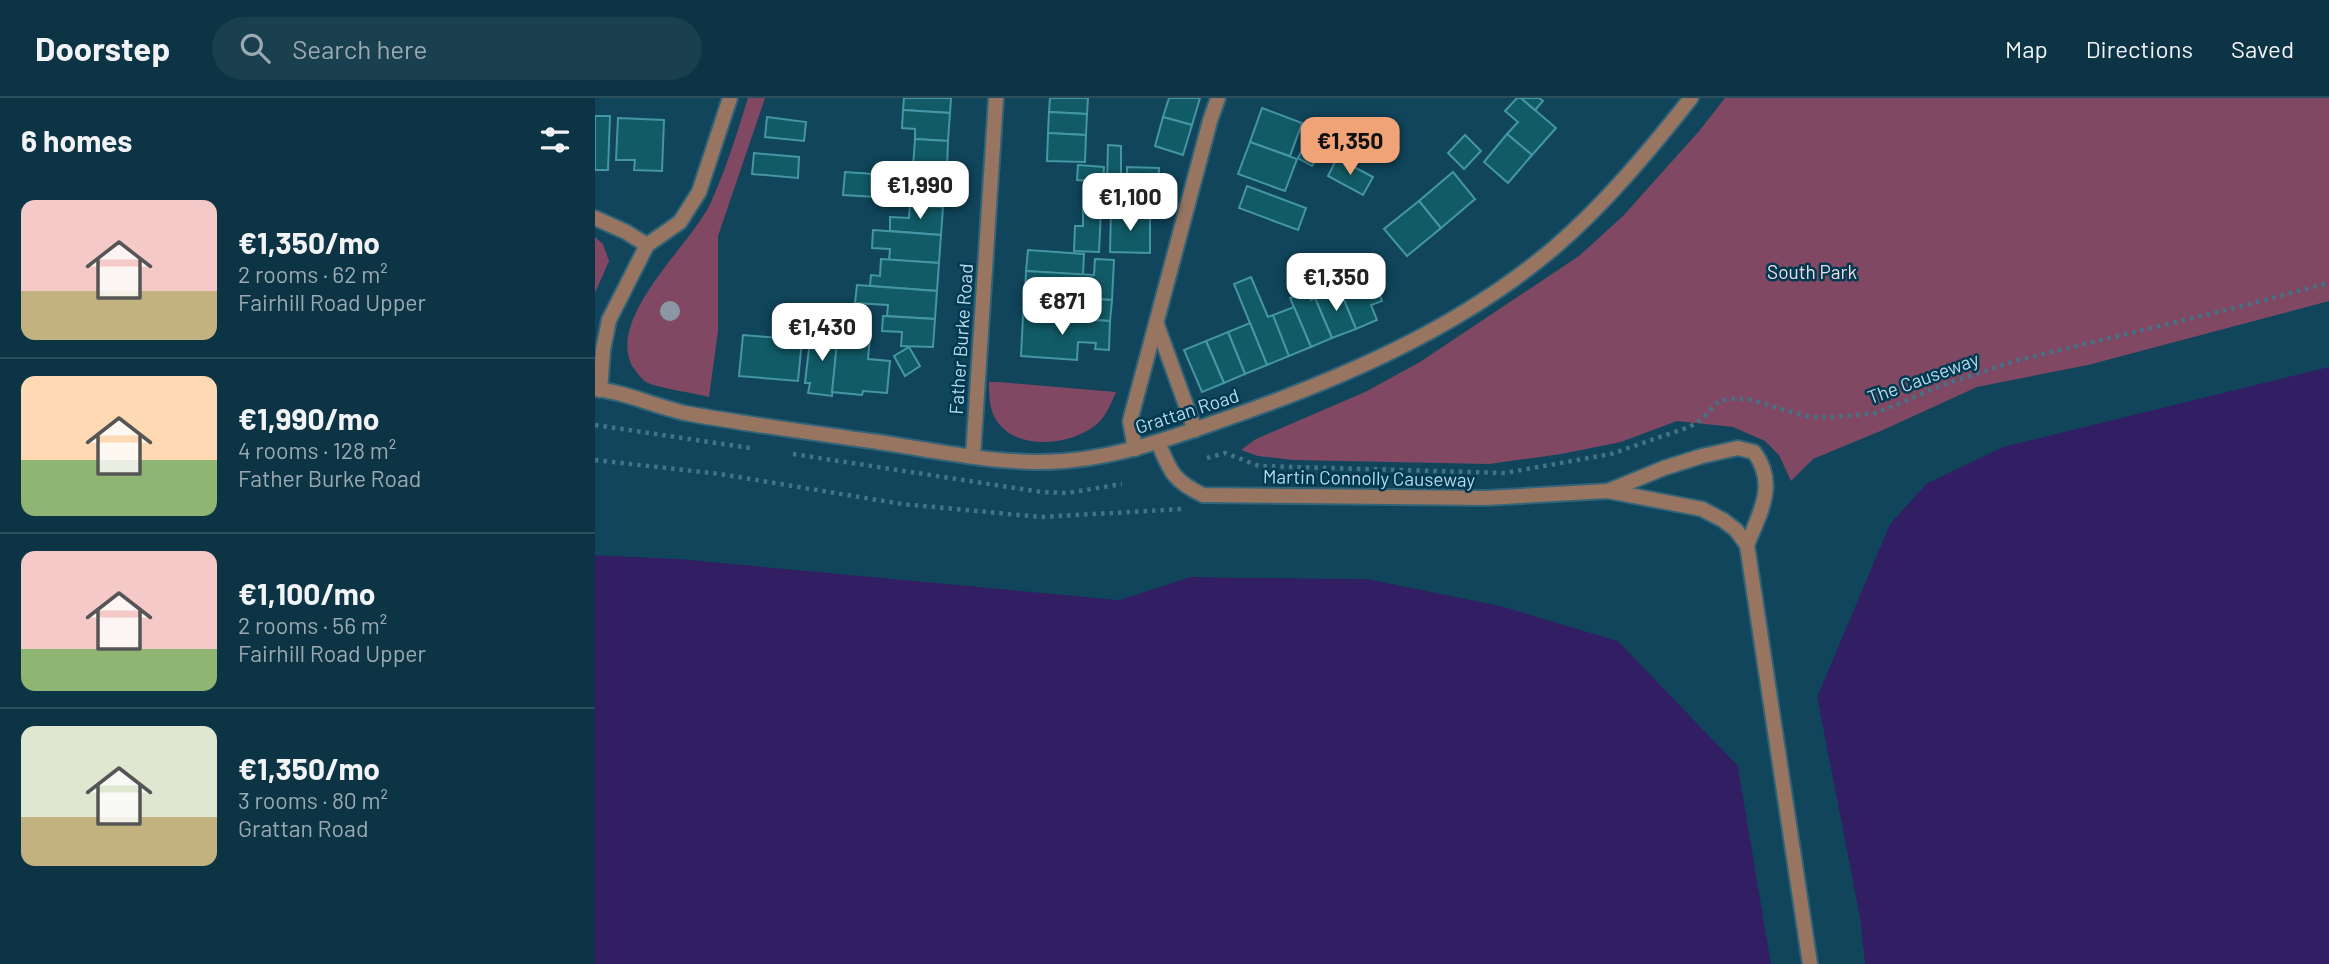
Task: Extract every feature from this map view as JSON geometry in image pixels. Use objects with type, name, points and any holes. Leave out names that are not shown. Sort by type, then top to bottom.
[{"type":"street","points":[[598,389],[609,320],[647,245],[680,222],[699,192],[730,98]]},
{"type":"street","name":"Father Burke Road","points":[[973,456],[996,98]]},
{"type":"street","points":[[1135,449],[1130,421],[1218,98]]},
{"type":"street","name":"Grattan Road","points":[[598,389],[687,414],[973,456],[1034,462],[1083,460],[1135,449],[1276,402],[1339,376],[1424,335],[1493,293],[1555,247],[1620,183],[1691,98]]},
{"type":"street","points":[[595,218],[627,232],[647,245]]},
{"type":"street","points":[[1157,325],[1195,429]]},
{"type":"street","name":"Martin Connolly Causeway","points":[[1158,442],[1167,463],[1182,485],[1203,495],[1486,498],[1608,491],[1702,509],[1736,530],[1748,545]]},
{"type":"street","name":"Martin Connolly Causeway","points":[[1608,491],[1664,468],[1738,448],[1754,452],[1763,465],[1767,481],[1764,502],[1748,545],[1810,964]]},
{"type":"path","name":"The Causeway","points":[[1207,458],[1225,453],[1259,466],[1505,473],[1611,454],[1689,427],[1701,420],[1719,401],[1730,399],[1748,400],[1809,417],[1875,413],[1948,383],[2015,360],[2329,283]]},
{"type":"path","points":[[595,460],[720,474],[902,504],[1041,517],[1191,509]]},
{"type":"green space","points":[[748,98],[765,98],[718,236],[718,331],[709,397],[651,384],[632,366],[627,346],[631,326],[640,304],[654,282],[710,204]]},
{"type":"green space","name":"South Park","points":[[1725,98],[2329,98],[2329,301],[2088,365],[1977,387],[1813,459],[1791,481],[1779,455],[1765,441],[1733,427],[1677,421],[1621,442],[1489,464],[1293,460],[1258,456],[1241,450],[1256,439],[1365,392],[1420,362],[1579,256],[1623,216]]},
{"type":"green space","points":[[595,237],[603,244],[609,261],[595,293]]},
{"type":"green space","points":[[989,382],[1116,392],[1106,413],[1097,424],[1086,431],[1058,441],[1029,441],[1004,429],[995,418],[989,396]]},
{"type":"shaded area","points":[[2329,367],[2329,964],[1865,964],[1860,918],[1817,697],[1890,524],[1926,484],[2003,447]]},
{"type":"shaded area","points":[[595,555],[680,559],[1119,600],[1191,577],[1367,579],[1501,606],[1618,641],[1738,766],[1771,964],[595,964]]},
{"type":"pier","points":[[1926,484],[1890,524],[1817,697],[1860,918],[1865,964],[1861,964],[1856,919],[1813,697],[1887,523],[1917,489]]},
{"type":"pier","points":[[595,551],[680,556],[1119,597],[1190,574],[1368,575],[1502,602],[1619,638],[1741,764],[1774,964],[1771,964],[1738,766],[1618,641],[1501,606],[1367,579],[1191,577],[1119,600],[680,559],[595,555]]},
{"type":"building","points":[[904,98],[951,98],[950,113],[903,110]]},
{"type":"building","points":[[1050,98],[1088,98],[1087,114],[1049,112]]},
{"type":"building","points":[[1169,98],[1200,98],[1192,125],[1163,117]]},
{"type":"building","points":[[1517,98],[1521,98],[1556,128],[1532,155],[1507,134],[1518,122],[1505,111]]},
{"type":"building","points":[[1521,98],[1539,98],[1543,101],[1535,110]]},
{"type":"building","points":[[1262,108],[1302,123],[1290,156],[1250,142]]},
{"type":"building","points":[[903,110],[950,113],[948,141],[915,139],[915,129],[902,128]]},
{"type":"building","points":[[1049,112],[1087,114],[1086,135],[1048,133]]},
{"type":"building","points":[[595,116],[610,116],[608,170],[595,170]]},
{"type":"building","points":[[767,117],[806,122],[804,141],[765,137]]},
{"type":"building","points":[[1163,117],[1192,125],[1183,155],[1155,146]]},
{"type":"building","points":[[618,118],[664,120],[662,171],[634,170],[635,160],[616,160]]},
{"type":"building","points":[[1048,133],[1086,135],[1085,162],[1047,161]]},
{"type":"building","points":[[1507,134],[1532,155],[1508,183],[1484,162]]},
{"type":"building","points":[[1465,135],[1481,151],[1464,169],[1448,153]]},
{"type":"building","points":[[915,139],[948,141],[947,169],[913,167]]},
{"type":"building","points":[[1250,142],[1297,159],[1285,191],[1238,174]]},
{"type":"building","points":[[1108,145],[1121,146],[1121,183],[1107,183]]},
{"type":"building","points":[[1303,148],[1318,156],[1312,166],[1298,158]]},
{"type":"building","points":[[754,153],[799,157],[798,178],[752,174]]},
{"type":"building","points":[[1337,158],[1373,177],[1363,195],[1328,176]]},
{"type":"building","points":[[1078,165],[1104,167],[1103,182],[1077,180]]},
{"type":"building","points":[[1127,167],[1159,168],[1158,210],[1104,208],[1104,185],[1127,185]]},
{"type":"building","points":[[845,172],[945,179],[943,207],[876,203],[876,197],[843,195]]},
{"type":"building","points":[[1453,172],[1475,199],[1441,228],[1419,201]]},
{"type":"building","points":[[1247,186],[1306,208],[1298,230],[1239,208]]},
{"type":"building","points":[[1419,201],[1441,228],[1407,256],[1384,229]]},
{"type":"building","points":[[910,205],[943,207],[941,235],[890,231],[890,217],[909,218]]},
{"type":"building","points":[[1083,208],[1101,209],[1099,252],[1074,251],[1075,226],[1083,226]]},
{"type":"building","points":[[1111,212],[1150,213],[1150,253],[1110,252]]},
{"type":"building","points":[[873,230],[941,235],[939,263],[889,260],[890,249],[872,248]]},
{"type":"building","points":[[1028,250],[1084,254],[1083,275],[1026,271]]},
{"type":"building","points":[[881,259],[939,263],[937,291],[870,286],[871,275],[880,276]]},
{"type":"building","points":[[1095,259],[1114,260],[1112,300],[1025,295],[1026,271],[1094,275]]},
{"type":"building","points":[[1251,277],[1268,317],[1273,315],[1289,356],[1267,365],[1234,284]]},
{"type":"building","points":[[1362,279],[1376,286],[1382,301],[1371,305],[1377,320],[1356,329],[1339,288]]},
{"type":"building","points":[[857,285],[937,291],[935,319],[887,316],[888,305],[855,303]]},
{"type":"building","points":[[1339,288],[1356,329],[1332,338],[1315,298]]},
{"type":"building","points":[[1307,291],[1311,300],[1315,298],[1332,338],[1311,347],[1290,298]]},
{"type":"building","points":[[1025,295],[1112,300],[1110,321],[1023,316]]},
{"type":"building","points":[[1294,307],[1311,347],[1289,356],[1273,315]]},
{"type":"building","points":[[883,316],[935,319],[933,347],[901,346],[902,332],[882,331]]},
{"type":"building","points":[[1023,316],[1110,321],[1109,350],[1095,349],[1096,343],[1078,342],[1077,360],[1021,356]]},
{"type":"building","points":[[1250,323],[1267,365],[1245,374],[1228,332]]},
{"type":"building","points":[[811,331],[838,333],[832,396],[808,393],[810,383],[805,383]]},
{"type":"building","points":[[1228,332],[1245,374],[1224,383],[1206,341]]},
{"type":"building","points":[[838,333],[870,337],[868,359],[890,361],[887,393],[863,391],[862,395],[832,392]]},
{"type":"building","points":[[743,335],[802,340],[798,381],[739,376]]},
{"type":"building","points":[[1206,341],[1224,383],[1202,392],[1184,350]]},
{"type":"building","points":[[909,347],[920,366],[905,376],[894,356]]}]
